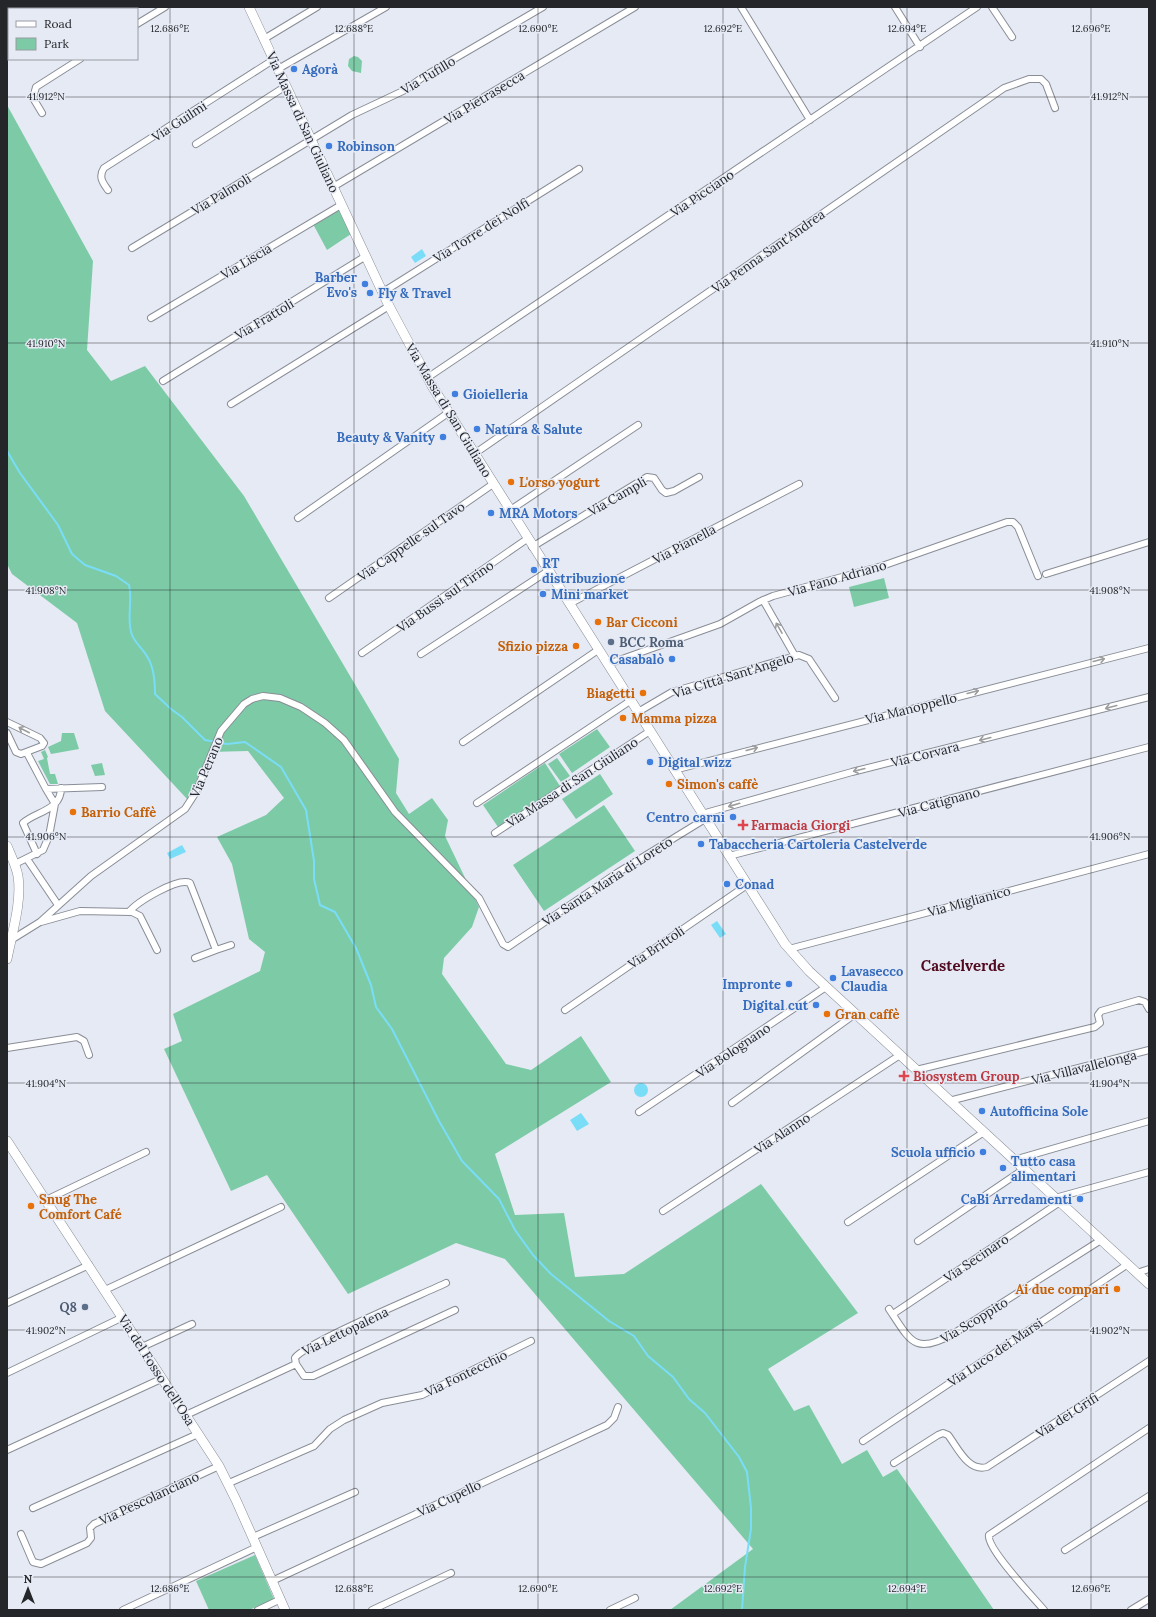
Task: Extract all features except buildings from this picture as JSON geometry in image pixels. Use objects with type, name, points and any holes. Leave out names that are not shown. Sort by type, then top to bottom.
[{"type":"street","points":[[138,23],[165,7]]},
{"type":"street","name":"Via Massa di San Giuliano","points":[[249,7],[389,306],[427,378],[509,511],[789,949],[800,963],[826,988],[1149,1284]]},
{"type":"street","points":[[264,39],[317,7]]},
{"type":"street","points":[[278,69],[386,7]]},
{"type":"street","name":"Via Tufillo","points":[[312,141],[358,111],[410,87],[543,7]]},
{"type":"street","name":"Via Pietrasecca","points":[[333,187],[636,7]]},
{"type":"street","points":[[741,7],[810,120]]},
{"type":"street","points":[[895,7],[920,47]]},
{"type":"street","name":"Via Picciano","points":[[427,378],[920,47],[977,7]]},
{"type":"street","points":[[992,7],[1012,37]]},
{"type":"street","points":[[42,113],[33,98],[36,87],[78,60]]},
{"type":"street","name":"Via Guilmi","points":[[108,190],[101,179],[104,168],[273,60]]},
{"type":"street","name":"Via Penna Sant'Andrea","points":[[474,454],[1004,88],[1029,79],[1041,80],[1045,83],[1055,108]]},
{"type":"street","points":[[196,144],[286,86]]},
{"type":"street","name":"Via Palmoli","points":[[132,248],[312,141]]},
{"type":"street","name":"Via Torre dei Nolfi","points":[[383,292],[579,169]]},
{"type":"street","name":"Via Liscia","points":[[151,318],[341,205]]},
{"type":"street","name":"Via Frattoli","points":[[163,381],[366,256]]},
{"type":"street","points":[[231,404],[389,306]]},
{"type":"street","points":[[298,518],[448,414]]},
{"type":"street","points":[[509,511],[638,425]]},
{"type":"street","name":"Via Campli","points":[[530,543],[647,477],[654,478],[662,490],[666,493],[674,491],[699,477]]},
{"type":"street","name":"Via Cappelle sul Tavo","points":[[329,598],[493,484]]},
{"type":"street","name":"Via Pianella","points":[[569,604],[799,484]]},
{"type":"street","name":"Via Fano Adriano","points":[[608,664],[720,624],[763,600],[878,567],[1010,522],[1018,527],[1038,576]]},
{"type":"street","points":[[1046,574],[1149,542]]},
{"type":"street","name":"Via Bussi sul Tirino","points":[[362,653],[530,543]]},
{"type":"street","points":[[421,654],[548,571]]},
{"type":"street","points":[[763,600],[795,656]]},
{"type":"street","name":"Via Manoppello","points":[[674,770],[1149,648]]},
{"type":"street","points":[[463,742],[598,650]]},
{"type":"street","name":"Via Città Sant'Angelo","points":[[638,712],[672,692],[795,656],[803,655],[809,659],[835,698]]},
{"type":"street","name":"Via Perano","points":[[11,940],[40,922],[88,878],[187,807],[196,792],[215,742],[221,731],[238,710],[250,700],[259,696],[271,696],[283,699],[317,717],[348,744],[398,815],[477,895],[503,944],[510,946]]},
{"type":"street","name":"Via Corvara","points":[[704,816],[852,772],[1149,697]]},
{"type":"street","points":[[477,804],[630,701]]},
{"type":"street","points":[[7,722],[42,740],[44,743],[42,746],[27,753],[20,754],[17,753],[7,733]]},
{"type":"street","name":"Via Massa di San Giuliano","points":[[495,833],[650,731]]},
{"type":"street","name":"Via Catignano","points":[[729,856],[1149,747]]},
{"type":"street","points":[[27,753],[55,804]]},
{"type":"street","points":[[46,789],[102,787]]},
{"type":"street","points":[[14,864],[43,850],[47,842],[55,804],[60,796],[61,788]]},
{"type":"street","points":[[37,854],[23,823],[55,804]]},
{"type":"street","name":"Via Santa Maria di Loreto","points":[[510,946],[537,925],[704,816]]},
{"type":"street","points":[[7,846],[14,864],[18,889],[7,959]]},
{"type":"street","name":"Via Miglianico","points":[[789,949],[1149,854]]},
{"type":"street","points":[[27,859],[58,905]]},
{"type":"street","points":[[129,912],[140,902],[177,883],[188,882],[192,886],[216,950]]},
{"type":"street","name":"Via Brittoli","points":[[565,1010],[747,885]]},
{"type":"street","points":[[40,922],[80,912],[129,912],[140,916],[157,950]]},
{"type":"street","points":[[195,958],[231,944]]},
{"type":"street","name":"Via Bolognano","points":[[639,1112],[826,988]]},
{"type":"street","points":[[916,1070],[1096,1027],[1100,1023],[1099,1012],[1123,1004],[1143,1000],[1149,1009]]},
{"type":"street","points":[[732,1103],[855,1014]]},
{"type":"street","points":[[7,1048],[77,1037],[84,1040],[89,1055]]},
{"type":"street","name":"Via Villavallelonga","points":[[949,1101],[1149,1050]]},
{"type":"street","name":"Via Alanno","points":[[663,1212],[900,1055]]},
{"type":"street","points":[[1014,1160],[1149,1122]]},
{"type":"street","points":[[848,1222],[984,1132]]},
{"type":"street","name":"Via del Fosso dell'Osa","points":[[8,1144],[123,1316],[161,1379],[219,1466],[229,1483],[286,1610]]},
{"type":"street","points":[[46,1200],[146,1152]]},
{"type":"street","points":[[918,1241],[1024,1169]]},
{"type":"street","name":"Via Secinaro","points":[[891,1311],[1058,1200],[1149,1172]]},
{"type":"street","points":[[105,1290],[281,1207]]},
{"type":"street","name":"Via Scoppito","points":[[891,1311],[908,1338],[925,1345],[934,1344],[953,1334],[1101,1240]]},
{"type":"street","name":"Via Luco dei Marsi","points":[[863,1441],[1128,1264]]},
{"type":"street","points":[[7,1303],[89,1265]]},
{"type":"street","points":[[1137,1273],[1149,1269]]},
{"type":"street","name":"Via Lettopalena","points":[[186,1415],[296,1364],[294,1360],[297,1354],[313,1345],[446,1283]]},
{"type":"street","points":[[296,1364],[302,1374],[307,1377],[313,1376],[455,1310]]},
{"type":"street","points":[[7,1373],[123,1316]]},
{"type":"street","points":[[142,1347],[192,1324]]},
{"type":"street","name":"Via Fontecchio","points":[[229,1483],[314,1446],[330,1429],[344,1420],[382,1403],[427,1393],[531,1341]]},
{"type":"street","name":"Via dei Grifi","points":[[894,1463],[943,1433],[948,1435],[970,1465],[985,1468],[1149,1361]]},
{"type":"street","points":[[7,1450],[161,1379]]},
{"type":"street","name":"Via Cupello","points":[[272,1581],[607,1425],[614,1418],[618,1407]]},
{"type":"street","points":[[1044,1610],[1014,1576],[990,1544],[988,1537],[992,1531],[1149,1428]]},
{"type":"street","points":[[33,1508],[198,1434]]},
{"type":"street","name":"Via Pescolanciano","points":[[21,1534],[33,1562],[41,1564],[87,1543],[91,1538],[90,1528],[94,1524],[219,1466]]},
{"type":"street","points":[[252,1537],[355,1492]]},
{"type":"street","points":[[1065,1550],[1149,1496]]},
{"type":"street","points":[[122,1610],[257,1547]]},
{"type":"street","points":[[372,1610],[451,1573]]},
{"type":"street","points":[[610,1610],[635,1598]]},
{"type":"street","points":[[258,1610],[281,1599]]},
{"type":"street","points":[[1131,1610],[1149,1599]]},
{"type":"green space","points":[[354,56],[358,57],[362,61],[361,73],[352,71],[348,66],[349,59]]},
{"type":"green space","points":[[7,105],[93,261],[87,350],[111,381],[145,366],[244,496],[399,759],[396,793],[409,814],[432,798],[448,820],[445,836],[479,907],[472,927],[444,958],[442,974],[506,1064],[531,1070],[581,1036],[611,1082],[495,1154],[515,1215],[564,1213],[575,1277],[624,1274],[761,1184],[858,1313],[768,1369],[794,1411],[809,1405],[842,1464],[867,1450],[883,1477],[897,1469],[994,1610],[670,1610],[753,1549],[505,1259],[456,1243],[348,1294],[267,1175],[231,1191],[164,1049],[182,1041],[173,1014],[260,971],[265,952],[249,939],[232,864],[217,837],[266,815],[284,798],[248,751],[209,752],[188,800],[105,711],[77,623],[12,574],[7,564]]},
{"type":"green space","points":[[339,209],[351,234],[327,250],[313,224]]},
{"type":"green space","points":[[884,578],[889,598],[854,607],[849,587]]},
{"type":"green space","points":[[597,729],[610,747],[572,773],[559,754]]},
{"type":"green space","points":[[62,733],[74,733],[79,749],[51,754],[48,747],[61,741]]},
{"type":"green space","points":[[45,750],[48,757],[50,774],[55,774],[58,784],[50,784],[38,761],[44,759],[41,752]]},
{"type":"green space","points":[[557,758],[570,776],[561,782],[548,764]]},
{"type":"green space","points":[[102,763],[105,775],[95,776],[91,765]]},
{"type":"green space","points":[[545,763],[560,786],[498,827],[483,805]]},
{"type":"green space","points":[[600,774],[613,794],[576,819],[562,799]]},
{"type":"green space","points":[[604,805],[635,851],[544,911],[513,865]]},
{"type":"green space","points":[[255,1555],[274,1599],[249,1610],[209,1610],[196,1581]]},
{"type":"water","points":[[422,249],[426,256],[415,263],[411,257]]},
{"type":"water","points":[[182,845],[186,852],[170,859],[167,853]]},
{"type":"water","points":[[717,921],[726,934],[720,938],[711,925]]},
{"type":"water","points":[[641,1083],[646,1085],[648,1090],[646,1095],[641,1097],[636,1095],[634,1090],[636,1085]]},
{"type":"water","points":[[581,1113],[589,1124],[577,1131],[570,1120]]},
{"type":"waterway","points":[[7,451],[20,473],[58,525],[72,554],[85,565],[116,576],[129,585],[130,629],[133,638],[146,655],[152,666],[155,694],[182,717],[205,740],[227,744],[245,742],[281,767],[306,810],[314,861],[314,879],[320,905],[335,912],[356,948],[371,985],[376,1007],[392,1029],[439,1121],[462,1161],[499,1199],[515,1230],[533,1255],[551,1274],[609,1321],[634,1336],[648,1356],[673,1377],[689,1399],[705,1413],[739,1457],[747,1472],[751,1508],[751,1529],[745,1567],[742,1610]]},
{"type":"place","name":"Agorà","points":[[294,69]]},
{"type":"place","name":"Robinson","points":[[329,146]]},
{"type":"place","name":"Barber Evo's","points":[[365,284]]},
{"type":"place","name":"Fly & Travel","points":[[370,293]]},
{"type":"place","name":"Gioielleria","points":[[455,394]]},
{"type":"place","name":"Natura & Salute","points":[[477,429]]},
{"type":"place","name":"Beauty & Vanity","points":[[443,437]]},
{"type":"place","name":"L'orso yogurt","points":[[511,482]]},
{"type":"place","name":"MRA Motors","points":[[491,513]]},
{"type":"place","name":"RT distribuzione","points":[[534,570]]},
{"type":"place","name":"Mini market","points":[[543,594]]},
{"type":"place","name":"Bar Cicconi","points":[[598,622]]},
{"type":"place","name":"BCC Roma","points":[[611,642]]},
{"type":"place","name":"Sfizio pizza","points":[[576,646]]},
{"type":"place","name":"Casabalò","points":[[672,659]]},
{"type":"place","name":"Biagetti","points":[[643,693]]},
{"type":"place","name":"Mamma pizza","points":[[623,718]]},
{"type":"place","name":"Digital wizz","points":[[650,762]]},
{"type":"place","name":"Simon's caffè","points":[[669,784]]},
{"type":"place","name":"Barrio Caffè","points":[[73,812]]},
{"type":"place","name":"Centro carni","points":[[733,817]]},
{"type":"place","name":"Farmacia Giorgi","points":[[743,825]]},
{"type":"place","name":"Tabaccheria Cartoleria Castelverde","points":[[701,844]]},
{"type":"place","name":"Conad","points":[[727,884]]},
{"type":"place","name":"Lavasecco Claudia","points":[[833,978]]},
{"type":"place","name":"Impronte","points":[[789,984]]},
{"type":"place","name":"Digital cut","points":[[816,1005]]},
{"type":"place","name":"Gran caffè","points":[[827,1014]]},
{"type":"place","name":"Biosystem Group","points":[[904,1076]]},
{"type":"place","name":"Autofficina Sole","points":[[982,1111]]},
{"type":"place","name":"Scuola ufficio","points":[[983,1152]]},
{"type":"place","name":"Tutto casa alimentari","points":[[1003,1168]]},
{"type":"place","name":"CaBi Arredamenti","points":[[1080,1199]]},
{"type":"place","name":"Snug The Comfort Café","points":[[31,1206]]},
{"type":"place","name":"Ai due compari","points":[[1117,1289]]},
{"type":"place","name":"Q8","points":[[85,1307]]},
{"type":"district","name":"Castelverde","points":[[963,966]]}]
